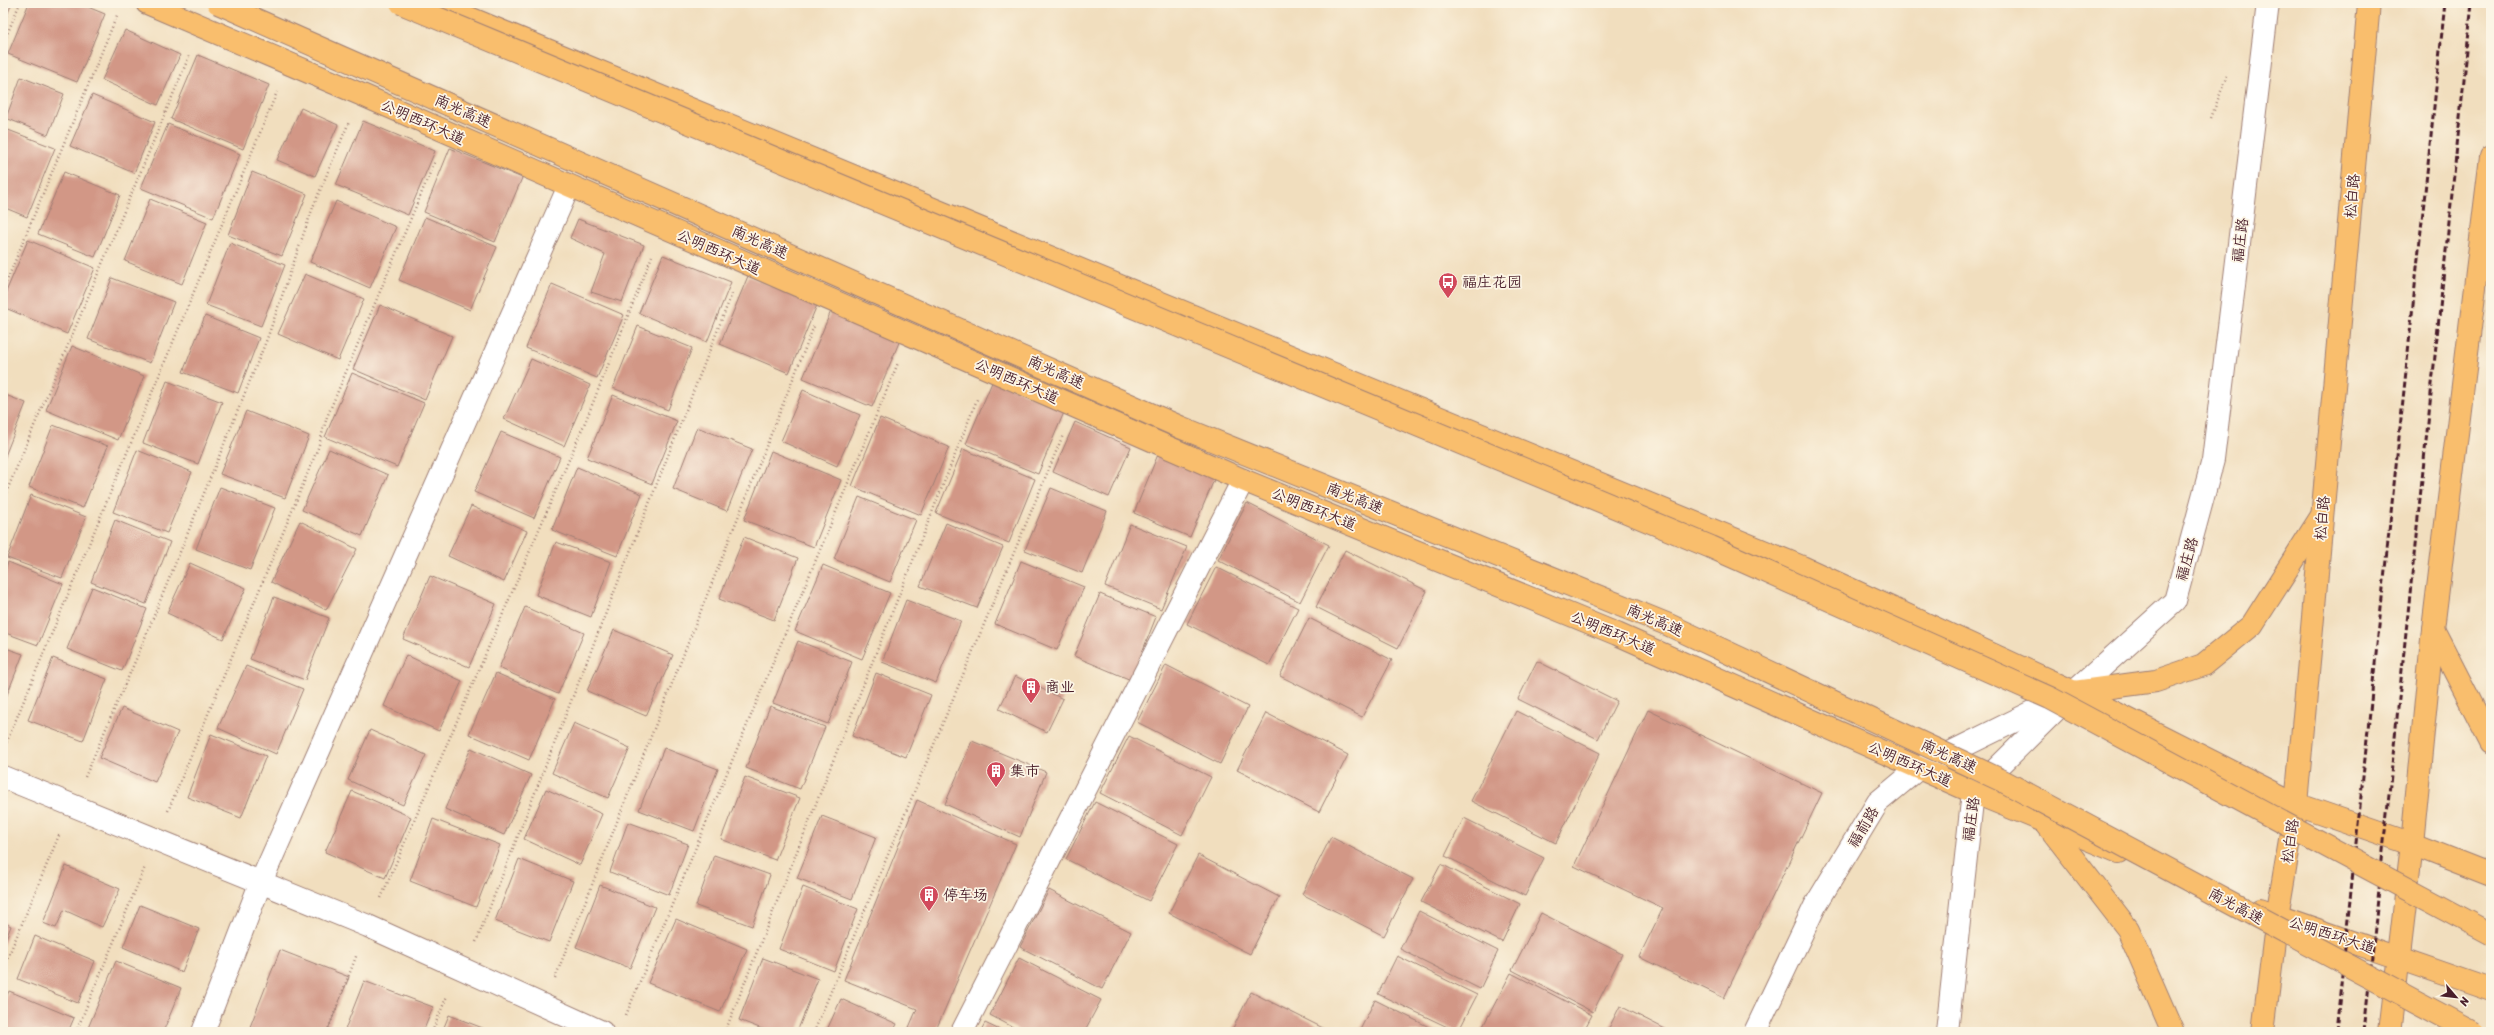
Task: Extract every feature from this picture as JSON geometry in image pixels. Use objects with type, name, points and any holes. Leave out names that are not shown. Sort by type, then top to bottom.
[{"type":"main road","name":"公明西环大道","points":[[147,3],[289,63],[1243,480],[1617,634],[1973,792],[2277,917],[2397,956],[2491,990]]},
{"type":"main road","name":"南光高速","points":[[218,3],[1180,427],[1669,625],[2002,781],[2473,1032]]},
{"type":"main road","points":[[401,3],[1711,547],[2050,698],[2491,934]]},
{"type":"main road","points":[[433,3],[1802,567],[2074,692],[2296,804],[2412,844],[2491,875]]},
{"type":"main road","name":"松白路","points":[[2262,1032],[2277,917],[2296,804],[2369,3]]},
{"type":"main road","points":[[2390,1032],[2397,956],[2412,844],[2433,629],[2491,157]]},
{"type":"main road","points":[[2074,692],[2156,681],[2203,665],[2252,625],[2322,515]]},
{"type":"main road","points":[[2433,629],[2491,742]]},
{"type":"main road","points":[[2045,822],[2128,929],[2173,1032]]},
{"type":"street","name":"福庄路","points":[[1947,1032],[1973,792],[2074,692],[2175,601],[2196,528],[2213,460],[2268,3]]},
{"type":"street","points":[[203,1032],[260,884],[569,186]]},
{"type":"street","points":[[962,1032],[1243,480]]},
{"type":"street","name":"福前路","points":[[1755,1032],[1815,906],[1878,802],[1920,768],[2074,692]]},
{"type":"street","points":[[3,777],[260,884],[368,926],[602,1032]]},
{"type":"path","points":[[3,44],[20,3]]},
{"type":"path","points":[[3,290],[119,10]]},
{"type":"path","points":[[3,500],[202,26]]},
{"type":"path","points":[[3,752],[289,63]]},
{"type":"path","points":[[3,969],[140,650],[267,339],[313,207],[360,94]]},
{"type":"path","points":[[76,1032],[318,448],[327,417],[447,132]]},
{"type":"path","points":[[327,1032],[368,926],[628,319],[662,227]]},
{"type":"path","points":[[432,1032],[462,969],[744,263]]},
{"type":"path","points":[[544,1006],[826,298]]},
{"type":"path","points":[[626,1017],[910,334]]},
{"type":"path","points":[[725,1032],[989,369]]},
{"type":"path","points":[[814,1032],[1075,406]]},
{"type":"building","points":[[3,3],[12,3],[3,25]]},
{"type":"building","points":[[29,3],[78,3],[105,14],[77,82],[8,54]]},
{"type":"building","points":[[125,30],[180,55],[158,105],[102,80]]},
{"type":"building","points":[[198,55],[269,85],[243,149],[171,119]]},
{"type":"building","points":[[21,77],[64,94],[48,135],[6,118]]},
{"type":"building","points":[[92,95],[155,122],[134,173],[70,146]]},
{"type":"building","points":[[301,108],[338,125],[315,176],[277,160]]},
{"type":"building","points":[[363,121],[435,151],[408,215],[336,185]]},
{"type":"building","points":[[168,124],[240,154],[213,218],[141,188]]},
{"type":"building","points":[[3,128],[55,148],[27,217],[3,207]]},
{"type":"building","points":[[450,148],[522,178],[495,242],[424,212]]},
{"type":"building","points":[[64,172],[120,195],[95,257],[38,234]]},
{"type":"building","points":[[252,172],[307,194],[282,256],[228,235]]},
{"type":"building","points":[[150,199],[207,222],[182,284],[125,261]]},
{"type":"building","points":[[336,201],[396,227],[370,288],[310,262]]},
{"type":"building","points":[[425,217],[497,247],[470,310],[399,280]]},
{"type":"building","points":[[578,219],[644,245],[622,302],[591,292],[605,254],[570,238]]},
{"type":"building","points":[[28,240],[95,268],[67,334],[3,307],[3,299]]},
{"type":"building","points":[[230,243],[285,265],[261,326],[206,305]]},
{"type":"building","points":[[663,255],[731,282],[707,342],[639,313]]},
{"type":"building","points":[[305,274],[364,299],[338,360],[278,334]]},
{"type":"building","points":[[748,276],[817,305],[789,373],[720,344]]},
{"type":"building","points":[[112,278],[174,302],[150,363],[88,339]]},
{"type":"building","points":[[552,284],[624,315],[597,378],[526,348]]},
{"type":"building","points":[[380,305],[452,336],[425,400],[353,369]]},
{"type":"building","points":[[831,311],[900,340],[872,407],[803,378]]},
{"type":"building","points":[[205,316],[259,338],[238,393],[183,372]]},
{"type":"building","points":[[638,326],[692,348],[668,410],[613,388]]},
{"type":"building","points":[[72,346],[144,376],[118,440],[46,410]]},
{"type":"building","points":[[531,359],[590,385],[564,446],[504,419]]},
{"type":"building","points":[[352,373],[424,403],[397,467],[325,437]]},
{"type":"building","points":[[993,380],[1065,410],[1038,474],[966,444]]},
{"type":"building","points":[[167,381],[222,402],[198,464],[143,443]]},
{"type":"building","points":[[803,390],[860,415],[837,466],[781,441]]},
{"type":"building","points":[[3,394],[26,403],[3,461]]},
{"type":"building","points":[[613,395],[677,421],[652,484],[587,458]]},
{"type":"building","points":[[246,411],[309,436],[285,498],[220,474]]},
{"type":"building","points":[[880,418],[949,447],[921,515],[852,486]]},
{"type":"building","points":[[1075,422],[1131,447],[1109,497],[1053,472]]},
{"type":"building","points":[[53,425],[108,446],[83,508],[29,487]]},
{"type":"building","points":[[697,427],[752,449],[727,511],[673,489]]},
{"type":"building","points":[[501,432],[560,457],[534,518],[474,492]]},
{"type":"building","points":[[329,449],[388,475],[362,536],[302,510]]},
{"type":"building","points":[[963,449],[1035,479],[1009,543],[936,513]]},
{"type":"building","points":[[137,450],[192,472],[167,533],[113,512]]},
{"type":"building","points":[[771,451],[841,480],[814,547],[744,520]]},
{"type":"building","points":[[1159,452],[1216,475],[1190,537],[1134,513]]},
{"type":"building","points":[[577,467],[642,494],[617,556],[552,530]]},
{"type":"building","points":[[220,487],[275,508],[250,570],[196,549]]},
{"type":"building","points":[[1051,488],[1107,511],[1082,573],[1025,550]]},
{"type":"building","points":[[31,495],[86,517],[62,578],[7,558]]},
{"type":"building","points":[[859,497],[916,520],[890,582],[834,559]]},
{"type":"building","points":[[1247,503],[1329,545],[1300,602],[1218,560]]},
{"type":"building","points":[[471,506],[527,531],[504,582],[448,556]]},
{"type":"building","points":[[115,520],[170,542],[146,604],[91,582]]},
{"type":"building","points":[[300,521],[357,549],[326,610],[271,582]]},
{"type":"building","points":[[946,523],[1003,547],[977,608],[920,586]]},
{"type":"building","points":[[1130,524],[1187,547],[1161,609],[1105,586]]},
{"type":"building","points":[[744,537],[798,558],[774,620],[719,599]]},
{"type":"building","points":[[556,542],[611,562],[591,617],[536,595]]},
{"type":"building","points":[[1345,550],[1427,591],[1398,648],[1316,607]]},
{"type":"building","points":[[1021,561],[1084,587],[1057,650],[995,624]]},
{"type":"building","points":[[8,562],[63,584],[38,645],[3,632],[3,575]]},
{"type":"building","points":[[190,563],[246,588],[223,639],[167,613]]},
{"type":"building","points":[[823,565],[890,593],[862,659],[795,631]]},
{"type":"building","points":[[1216,567],[1298,608],[1269,665],[1187,624]]},
{"type":"building","points":[[430,576],[496,604],[469,667],[403,639]]},
{"type":"building","points":[[92,587],[147,609],[122,671],[67,649]]},
{"type":"building","points":[[1100,594],[1156,617],[1131,680],[1074,656]]},
{"type":"building","points":[[274,597],[329,618],[305,680],[250,659]]},
{"type":"building","points":[[906,600],[961,621],[936,683],[882,662]]},
{"type":"building","points":[[525,607],[584,633],[558,694],[499,668]]},
{"type":"building","points":[[1309,618],[1392,660],[1362,717],[1280,676]]},
{"type":"building","points":[[614,630],[673,655],[646,716],[587,691]]},
{"type":"building","points":[[798,641],[852,662],[828,724],[773,703]]},
{"type":"building","points":[[3,647],[23,654],[3,705]]},
{"type":"building","points":[[406,655],[462,681],[439,731],[384,706]]},
{"type":"building","points":[[53,658],[107,679],[83,741],[28,720]]},
{"type":"building","points":[[1537,661],[1617,701],[1598,739],[1518,699]]},
{"type":"building","points":[[1166,665],[1248,707],[1220,764],[1137,722]]},
{"type":"building","points":[[246,666],[303,689],[276,754],[218,728]]},
{"type":"building","points":[[496,673],[555,699],[529,760],[469,734]]},
{"type":"building","points":[[876,673],[931,695],[906,757],[852,736]]},
{"type":"building","name":"商业","points":[[1015,676],[1063,699],[1047,732],[999,709]]},
{"type":"building","points":[[770,706],[825,727],[800,789],[746,768]]},
{"type":"building","points":[[122,708],[178,732],[155,782],[99,758]]},
{"type":"building","points":[[1648,710],[1822,793],[1724,998],[1639,957],[1663,908],[1574,866]]},
{"type":"building","points":[[1516,711],[1600,753],[1556,843],[1471,801]]},
{"type":"building","points":[[1266,713],[1348,755],[1319,812],[1237,770]]},
{"type":"building","points":[[574,723],[630,748],[608,798],[552,773]]},
{"type":"building","points":[[370,730],[426,755],[403,805],[348,780]]},
{"type":"building","points":[[211,734],[266,756],[241,818],[187,797]]},
{"type":"building","points":[[1129,736],[1211,777],[1182,835],[1100,793]]},
{"type":"building","name":"集市","points":[[972,741],[1046,772],[1020,837],[945,804]]},
{"type":"building","points":[[471,748],[531,775],[504,835],[445,809]]},
{"type":"building","points":[[664,748],[718,769],[694,831],[639,810]]},
{"type":"building","points":[[745,777],[800,798],[775,860],[721,839]]},
{"type":"building","points":[[546,789],[602,814],[580,865],[524,839]]},
{"type":"building","points":[[352,791],[411,817],[385,878],[325,852]]},
{"type":"building","name":"停车场","points":[[917,800],[1016,844],[935,1032],[907,1032],[917,1009],[844,980]]},
{"type":"building","points":[[1095,802],[1178,844],[1149,901],[1066,859]]},
{"type":"building","points":[[822,816],[876,837],[852,899],[797,878]]},
{"type":"building","points":[[1464,818],[1544,858],[1525,896],[1445,856]]},
{"type":"building","points":[[433,819],[500,845],[476,907],[410,881]]},
{"type":"building","points":[[628,822],[688,844],[669,895],[610,872]]},
{"type":"building","points":[[1331,837],[1413,879],[1384,936],[1302,894]]},
{"type":"building","points":[[714,855],[770,875],[752,926],[696,906]]},
{"type":"building","points":[[1198,855],[1279,897],[1250,954],[1169,913]]},
{"type":"building","points":[[519,859],[573,881],[549,942],[495,921]]},
{"type":"building","points":[[1441,864],[1520,904],[1502,942],[1421,902]]},
{"type":"building","points":[[66,866],[120,889],[102,927],[64,910],[56,928],[43,923]]},
{"type":"building","points":[[600,885],[655,907],[630,968],[576,947]]},
{"type":"building","points":[[803,887],[858,909],[834,971],[779,949]]},
{"type":"building","points":[[1049,890],[1131,932],[1102,989],[1020,947]]},
{"type":"building","points":[[140,905],[199,929],[182,972],[123,947]]},
{"type":"building","points":[[1419,911],[1498,951],[1480,989],[1400,949]]},
{"type":"building","points":[[1541,913],[1622,954],[1593,1012],[1512,970]]},
{"type":"building","points":[[676,919],[747,949],[720,1012],[648,983]]},
{"type":"building","points":[[3,922],[11,926],[3,946]]},
{"type":"building","points":[[35,936],[95,961],[78,1003],[18,979]]},
{"type":"building","points":[[280,950],[349,977],[327,1032],[248,1032]]},
{"type":"building","points":[[1397,956],[1477,995],[1458,1032],[1378,994]]},
{"type":"building","points":[[763,958],[818,979],[797,1032],[770,1032],[739,1020]]},
{"type":"building","points":[[1019,958],[1101,1000],[1084,1032],[1022,1032],[990,1015]]},
{"type":"building","points":[[116,961],[181,988],[163,1032],[99,1032],[88,1028]]},
{"type":"building","points":[[1511,973],[1592,1015],[1583,1032],[1485,1032],[1481,1030]]},
{"type":"building","points":[[364,981],[433,1007],[423,1032],[344,1032]]},
{"type":"building","points":[[9,991],[74,1018],[68,1032],[3,1032],[3,1005]]},
{"type":"building","points":[[1251,992],[1331,1032],[1236,1032],[1232,1030]]},
{"type":"building","points":[[841,999],[897,1024],[893,1032],[826,1032]]},
{"type":"building","points":[[1375,1000],[1439,1032],[1359,1032]]},
{"type":"building","points":[[1620,1006],[1671,1032],[1607,1032]]},
{"type":"building","points":[[449,1015],[493,1032],[442,1032]]},
{"type":"building","points":[[985,1023],[1004,1032],[980,1032]]},
{"type":"railway","points":[[2336,1032],[2445,3]]},
{"type":"railway","points":[[2364,1032],[2472,3]]},
{"type":"place","name":"福庄花园","points":[[1448,299]]},
{"type":"place","name":"商业","points":[[1031,704]]},
{"type":"place","name":"集市","points":[[996,788]]},
{"type":"place","name":"停车场","points":[[929,912]]}]
